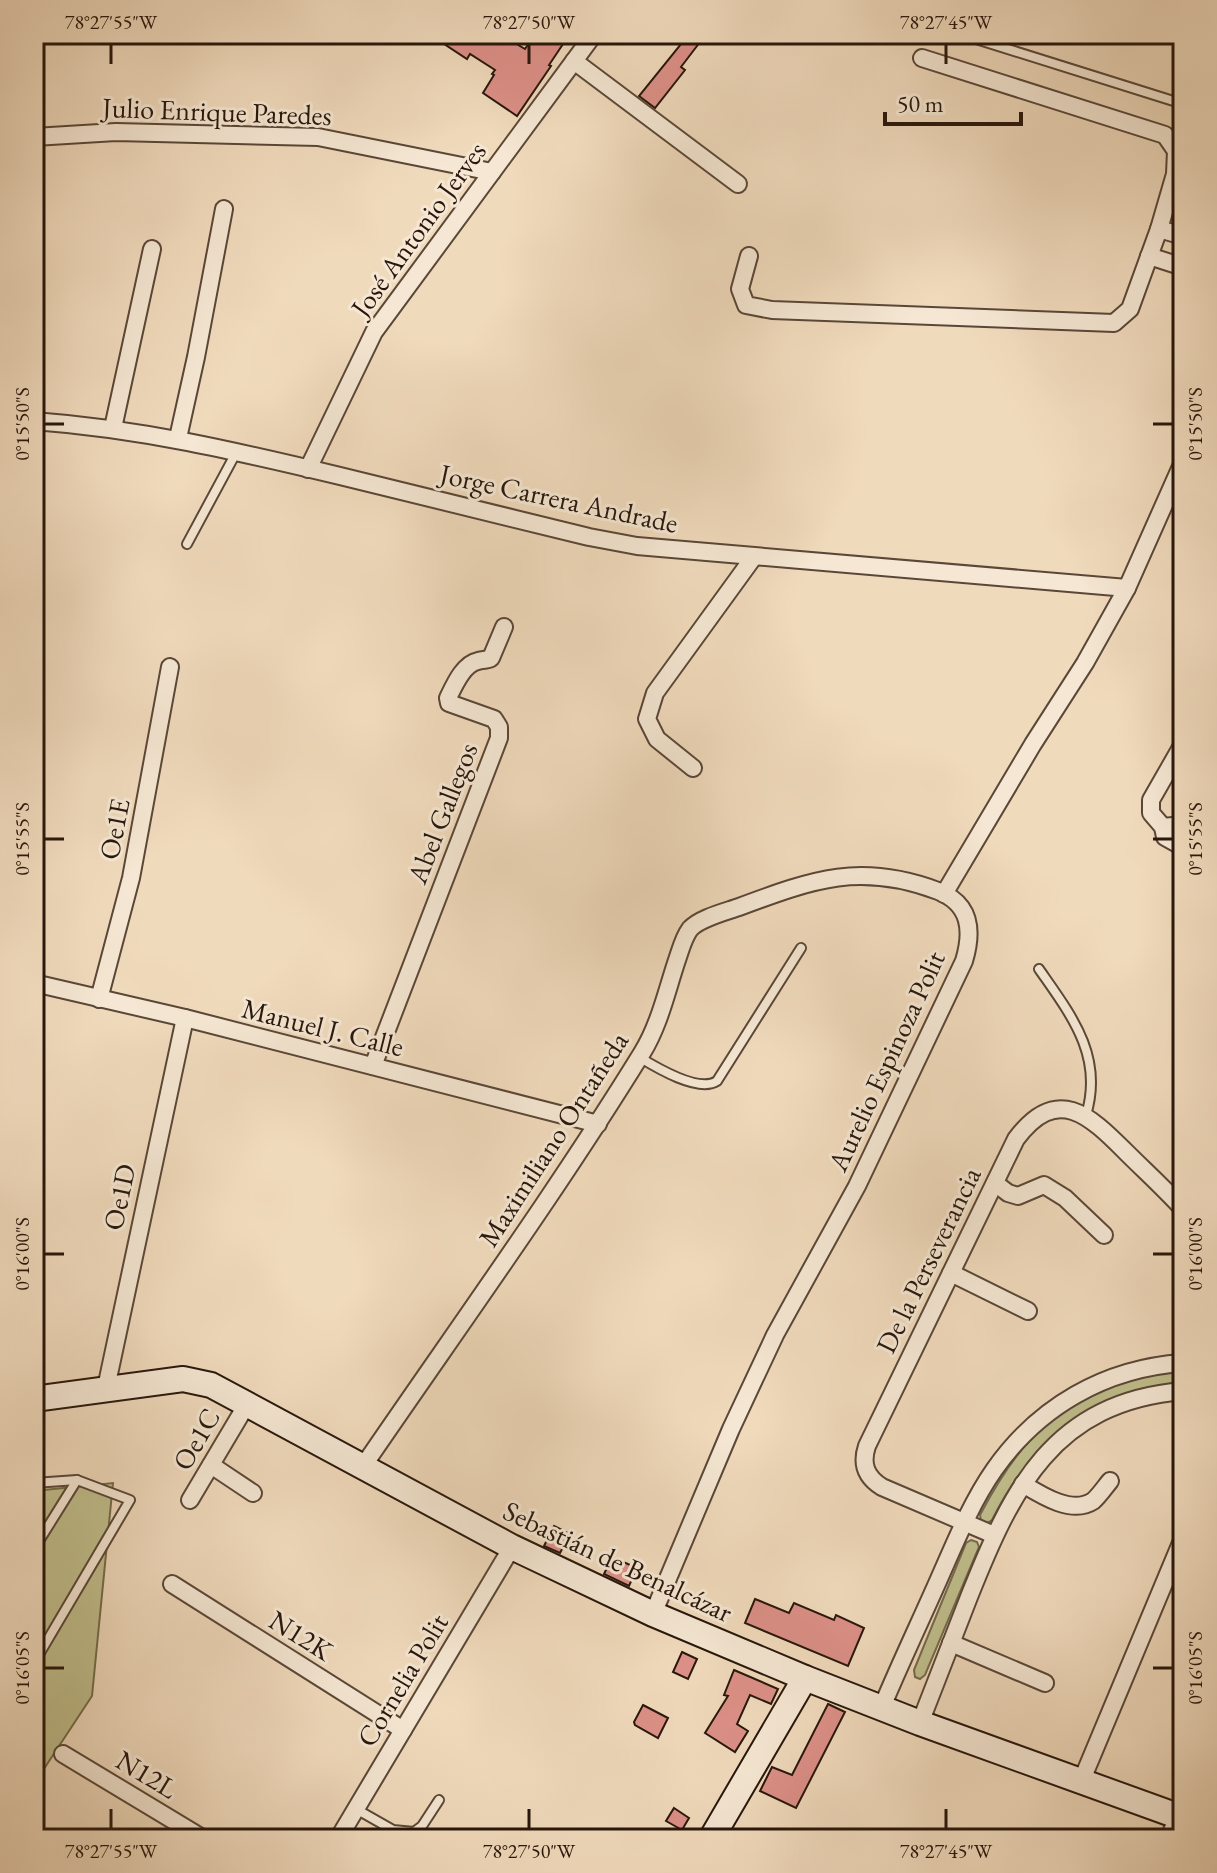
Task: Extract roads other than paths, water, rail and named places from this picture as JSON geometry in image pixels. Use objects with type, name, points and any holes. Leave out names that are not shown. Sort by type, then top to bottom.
[{"type":"main road","name":"Sebastián de Benalcázar","points":[[34,1399],[183,1379],[211,1385],[512,1547],[653,1614],[920,1723],[1181,1817]]},
{"type":"main road","points":[[711,1839],[805,1678]]},
{"type":"street","name":"José Antonio Jerves","points":[[308,469],[374,332],[594,34]]},
{"type":"street","points":[[749,256],[740,289],[746,305],[772,310],[1114,323],[1130,309],[1159,229],[1177,162],[1176,151],[1165,135],[922,58]]},
{"type":"street","points":[[574,61],[738,184]]},
{"type":"street","name":"Julio Enrique Paredes","points":[[34,137],[116,132],[318,137],[492,172]]},
{"type":"street","points":[[178,438],[224,209]]},
{"type":"street","points":[[1159,229],[1183,236]]},
{"type":"street","points":[[113,428],[152,249]]},
{"type":"street","points":[[1149,256],[1183,267]]},
{"type":"street","name":"Jorge Carrera Andrade","points":[[34,421],[113,428],[237,450],[589,537],[637,546],[1127,588]]},
{"type":"street","points":[[944,894],[1085,663],[1127,588],[1183,462]]},
{"type":"street","points":[[693,768],[657,739],[647,719],[655,693],[753,558]]},
{"type":"street","name":"Abel Gallegos","points":[[373,1066],[499,738],[499,727],[494,719],[455,707],[448,698],[467,668],[475,661],[486,662],[491,658],[504,627]]},
{"type":"street","name":"Oe1E","points":[[99,999],[131,878],[170,667]]},
{"type":"street","points":[[1183,744],[1151,800],[1151,813],[1163,827],[1165,837],[1183,847]]},
{"type":"street","points":[[1163,827],[1173,826],[1183,832]]},
{"type":"street","name":"Maximiliano Ontañeda","points":[[364,1465],[598,1124],[649,1041],[688,931],[697,924],[771,895],[850,875],[895,877],[944,894]]},
{"type":"street","name":"Aurelio Espinoza Polit","points":[[653,1614],[731,1429],[775,1335],[857,1186],[964,961],[970,931],[966,913],[944,894]]},
{"type":"street","name":"Manuel J. Calle","points":[[34,983],[185,1018],[598,1124]]},
{"type":"street","name":"Oe1D","points":[[106,1388],[185,1018]]},
{"type":"street","name":"De la Perseverancia","points":[[994,1535],[882,1487],[871,1479],[863,1463],[867,1446],[1016,1139],[1033,1120],[1060,1109],[1086,1115]]},
{"type":"street","points":[[1086,1115],[1183,1209]]},
{"type":"street","points":[[995,1183],[1018,1196],[1044,1185],[1065,1198],[1104,1235]]},
{"type":"street","points":[[951,1273],[1028,1311]]},
{"type":"street","points":[[882,1707],[964,1524],[993,1471],[1018,1440],[1053,1408],[1087,1387],[1126,1372],[1183,1363]]},
{"type":"street","points":[[920,1723],[994,1535],[1023,1484],[1043,1457],[1068,1431],[1130,1401],[1158,1393],[1183,1391],[1183,1399]]},
{"type":"street","name":"Oe1C","points":[[190,1500],[247,1404]]},
{"type":"street","points":[[211,1465],[253,1493]]},
{"type":"street","points":[[1023,1484],[1065,1505],[1076,1506],[1093,1501],[1110,1481]]},
{"type":"street","points":[[1081,1782],[1176,1573],[1183,1538]]},
{"type":"street","name":"Cornelia Polit","points":[[338,1839],[512,1547]]},
{"type":"street","name":"N12K","points":[[172,1584],[403,1730]]},
{"type":"street","points":[[951,1643],[1045,1683]]},
{"type":"street","name":"N12L","points":[[63,1754],[204,1839]]},
{"type":"street","points":[[1168,1839],[1181,1817]]},
{"type":"lane","points":[[960,34],[1183,104]]},
{"type":"lane","points":[[187,544],[237,450]]},
{"type":"lane","points":[[639,1057],[700,1085],[709,1086],[717,1081],[801,948]]},
{"type":"lane","points":[[1039,969],[1076,1023],[1085,1043],[1090,1067],[1090,1103],[1086,1115]]},
{"type":"lane","points":[[34,1483],[77,1480],[130,1500],[34,1663]]},
{"type":"lane","points":[[34,1549],[77,1480]]},
{"type":"lane","points":[[356,1809],[393,1830],[414,1832],[422,1826],[439,1800]]}]
